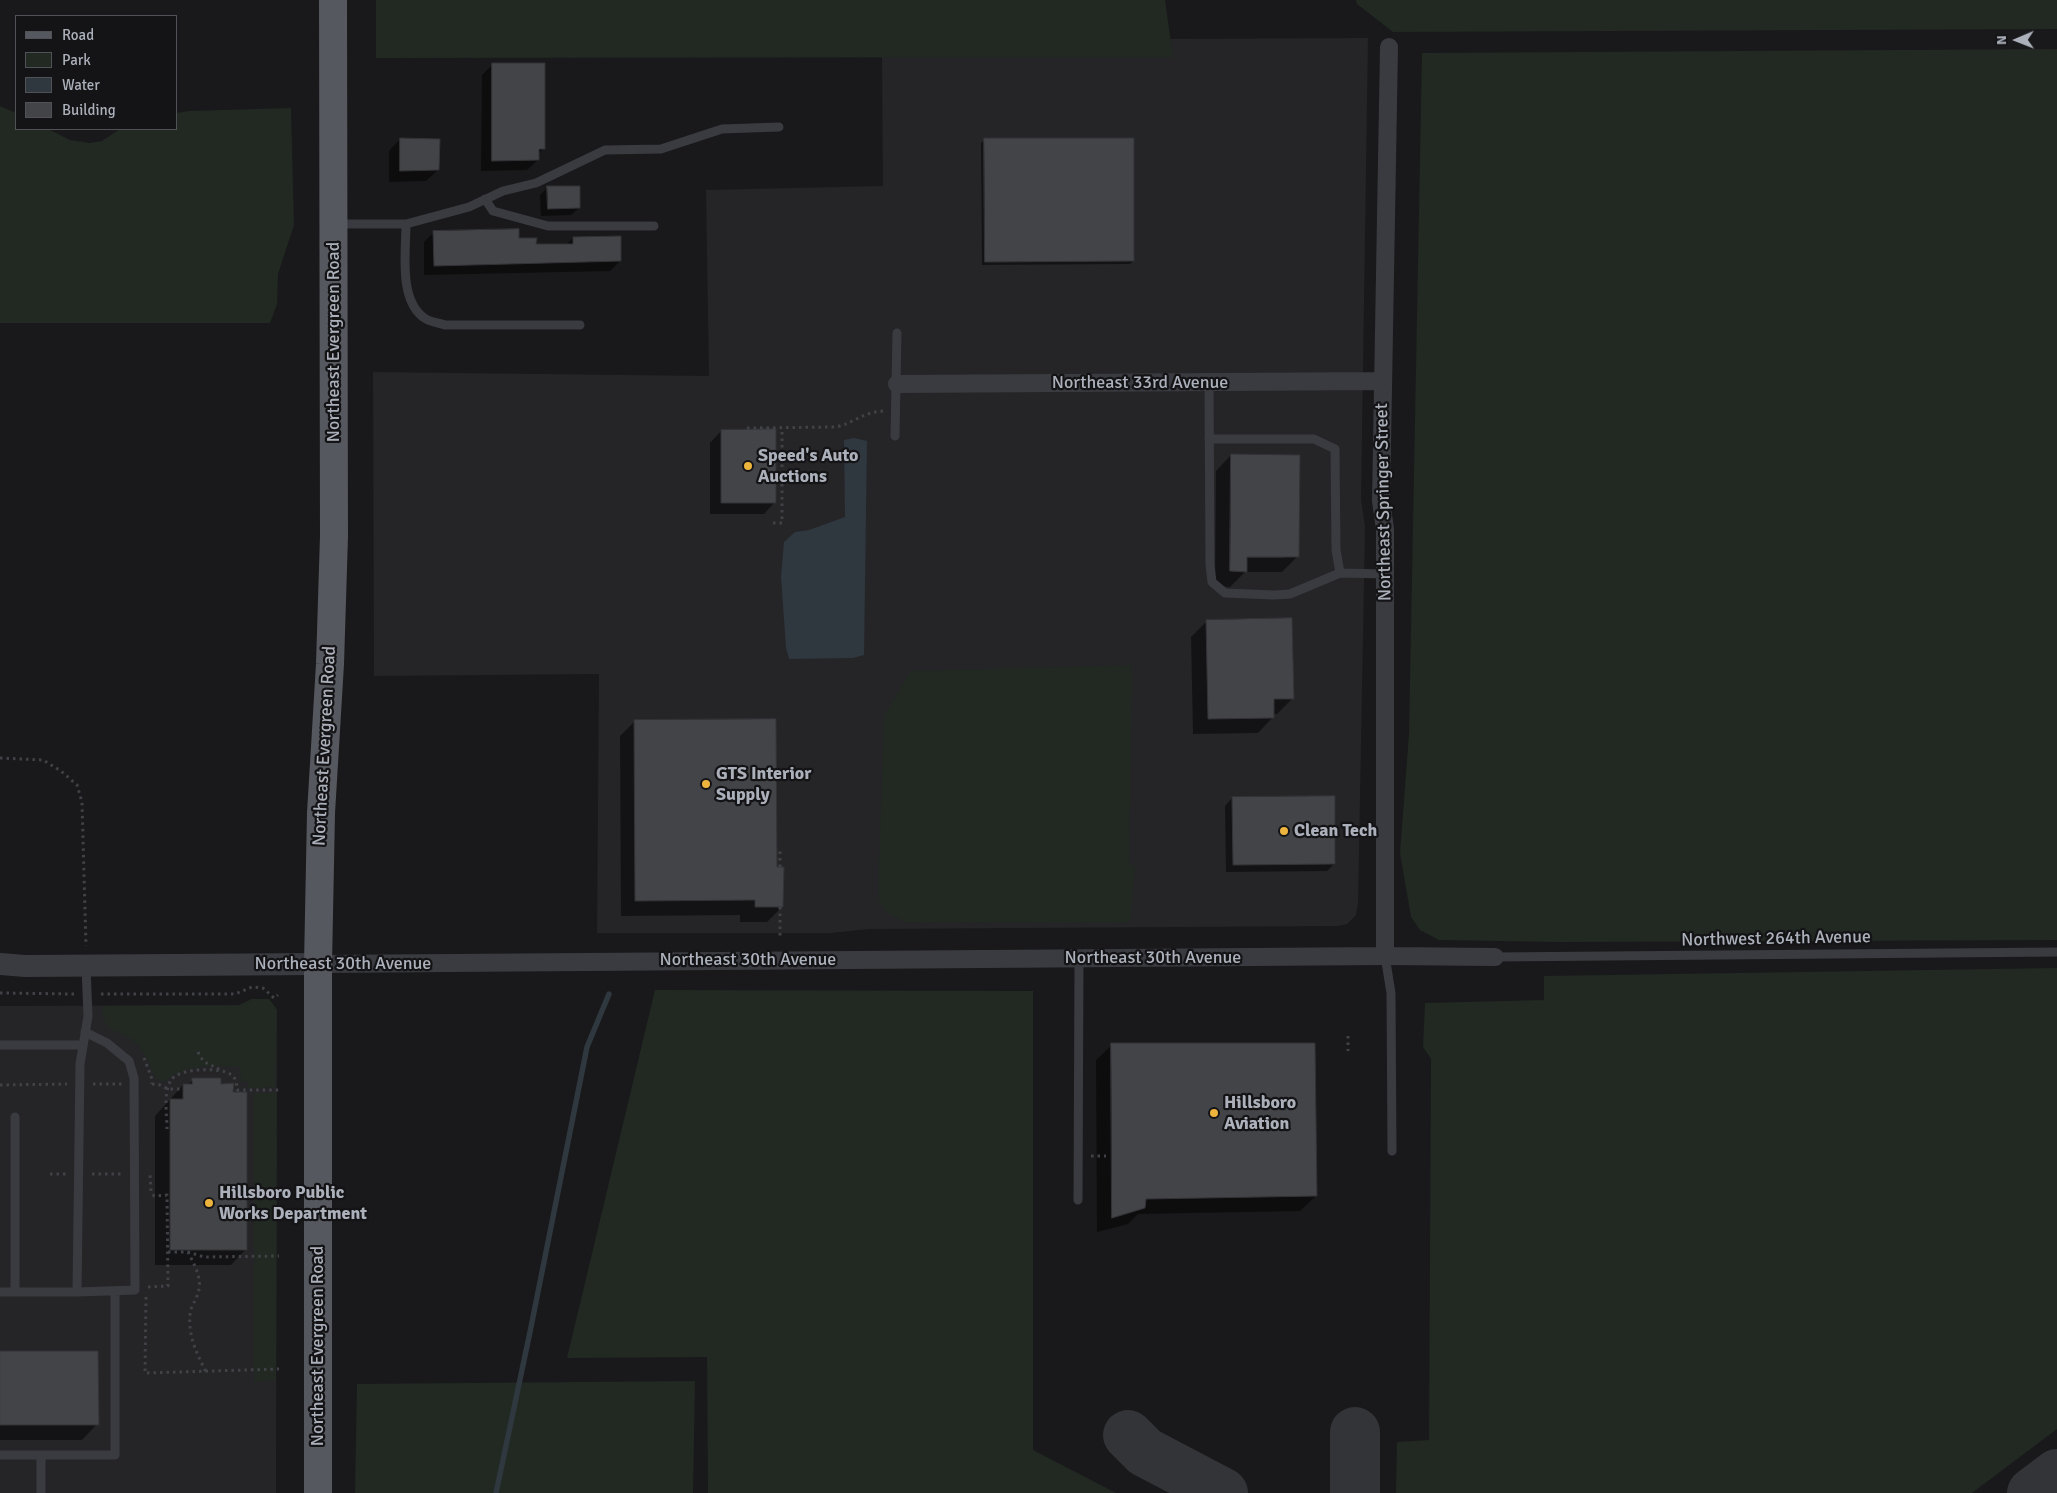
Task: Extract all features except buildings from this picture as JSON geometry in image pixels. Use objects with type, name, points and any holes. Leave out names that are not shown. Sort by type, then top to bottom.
[{"type":"main road","name":"Northeast Evergreen Road","points":[[318,1493],[318,964],[321,813],[330,664],[334,536],[333,0]]},
{"type":"street","name":"Northeast Springer Street","points":[[1385,956],[1385,529],[1381,501],[1389,47]]},
{"type":"street","name":"Northeast 33rd Avenue","points":[[897,384],[1383,381]]},
{"type":"street","name":"Northeast 30th Avenue","points":[[0,964],[86,954],[318,964],[1385,956],[1496,957]]},
{"type":"lane","points":[[334,224],[406,224],[469,207],[503,191],[536,183],[605,150],[661,149],[722,129],[778,127]]},
{"type":"lane","points":[[485,199],[493,211],[548,226],[654,226]]},
{"type":"lane","points":[[406,224],[406,290],[414,306],[426,319],[445,325],[580,325]]},
{"type":"lane","points":[[895,436],[897,333]]},
{"type":"lane","points":[[1209,382],[1210,565],[1212,582],[1225,593],[1282,595],[1290,594],[1340,574],[1385,574]]},
{"type":"lane","points":[[1210,439],[1314,440],[1335,449],[1336,550],[1340,574]]},
{"type":"lane","name":"Northwest 264th Avenue","points":[[1496,957],[2057,952]]},
{"type":"lane","points":[[77,1292],[80,1064],[88,1016],[86,954]]},
{"type":"lane","points":[[1385,956],[1391,993],[1392,1150]]},
{"type":"lane","points":[[1078,1200],[1079,958]]},
{"type":"lane","points":[[0,1292],[135,1290],[134,1078],[129,1061],[107,1043],[85,1032]]},
{"type":"lane","points":[[0,1045],[83,1045]]},
{"type":"lane","points":[[15,1117],[15,1292]]},
{"type":"lane","points":[[0,1455],[116,1455],[115,1291]]},
{"type":"lane","points":[[41,1455],[41,1493]]},
{"type":"path","points":[[747,428],[836,427],[845,425],[864,414],[886,410]]},
{"type":"path","points":[[773,523],[782,523],[782,428]]},
{"type":"path","points":[[0,758],[43,760],[62,772],[77,785],[82,802],[86,954]]},
{"type":"path","points":[[780,848],[780,867]]},
{"type":"path","points":[[780,907],[780,939]]},
{"type":"path","points":[[0,993],[236,994],[252,988],[263,988],[274,998],[278,995]]},
{"type":"path","points":[[1348,1036],[1348,1051]]},
{"type":"path","points":[[198,1052],[202,1060],[208,1065],[231,1074],[237,1083],[238,1090],[278,1090]]},
{"type":"path","points":[[167,1130],[168,1089],[172,1078],[195,1070],[220,1070]]},
{"type":"path","points":[[91,1084],[125,1084]]},
{"type":"path","points":[[148,1084],[160,1085],[168,1089],[183,1089]]},
{"type":"path","points":[[1092,1156],[1106,1156]]},
{"type":"path","points":[[50,1174],[70,1174]]},
{"type":"path","points":[[91,1174],[124,1174]]},
{"type":"path","points":[[150,1174],[151,1191],[154,1196],[167,1195],[168,1286],[149,1286],[146,1289],[145,1373],[279,1369]]},
{"type":"path","points":[[168,1252],[188,1252],[204,1257],[279,1256]]},
{"type":"path","points":[[188,1252],[195,1265],[200,1282],[190,1313],[191,1336],[206,1372]]},
{"type":"shaded area","points":[[1368,38],[1361,499],[1365,527],[1358,904],[1356,915],[1347,924],[1338,926],[869,929],[831,933],[597,933],[599,674],[374,676],[373,372],[709,376],[706,190],[883,186],[882,57],[1172,57],[1170,39]]},
{"type":"shaded area","points":[[252,999],[269,999],[277,1010],[276,1493],[0,1493],[0,1006],[239,1005]]},
{"type":"green space","points":[[376,0],[1165,0],[1173,57],[376,58]]},
{"type":"green space","points":[[1356,0],[2057,0],[2057,29],[1393,32],[1357,4]]},
{"type":"green space","points":[[2057,49],[2057,940],[1559,942],[1439,940],[1420,930],[1411,917],[1400,853],[1409,734],[1422,53]]},
{"type":"green space","points":[[0,106],[15,113],[15,130],[50,130],[70,140],[90,143],[102,141],[118,130],[178,130],[178,113],[291,108],[294,225],[278,274],[277,304],[270,323],[0,323]]},
{"type":"green space","points":[[1132,665],[1129,862],[1135,868],[1130,920],[1125,923],[905,922],[887,912],[881,906],[878,894],[884,716],[911,671]]},
{"type":"green space","points":[[2057,968],[2057,1429],[1972,1493],[1396,1493],[1397,1442],[1429,1440],[1431,1059],[1423,1047],[1425,1003],[1544,1000],[1544,976]]},
{"type":"green space","points":[[655,990],[1033,991],[1033,1450],[1116,1493],[708,1493],[707,1357],[567,1358]]},
{"type":"green space","points":[[252,999],[269,999],[277,1010],[275,1087],[248,1088],[248,1082],[241,1081],[240,1067],[209,1066],[191,1068],[164,1082],[155,1078],[147,1059],[136,1043],[113,1030],[106,1023],[102,1006],[239,1005]]},
{"type":"green space","points":[[254,1093],[277,1093],[276,1380],[254,1382]]},
{"type":"green space","points":[[695,1381],[693,1493],[355,1493],[357,1384]]},
{"type":"water","points":[[854,438],[867,441],[864,655],[853,658],[789,659],[786,648],[781,577],[784,542],[795,532],[809,530],[845,517],[844,440]]},
{"type":"waterway","points":[[496,1493],[587,1047],[609,994]]},
{"type":"taxiway","points":[[1355,1432],[1355,1493]]},
{"type":"taxiway","points":[[1128,1435],[1145,1452],[1223,1493]]},
{"type":"taxiway","points":[[2032,1493],[2057,1474]]},
{"type":"place","name":"Speed's Auto Auctions","points":[[748,466]]},
{"type":"place","name":"GTS Interior Supply","points":[[706,784]]},
{"type":"place","name":"Clean Tech","points":[[1284,831]]},
{"type":"place","name":"Hillsboro Aviation","points":[[1214,1113]]},
{"type":"place","name":"Hillsboro Public Works Department","points":[[209,1203]]}]
